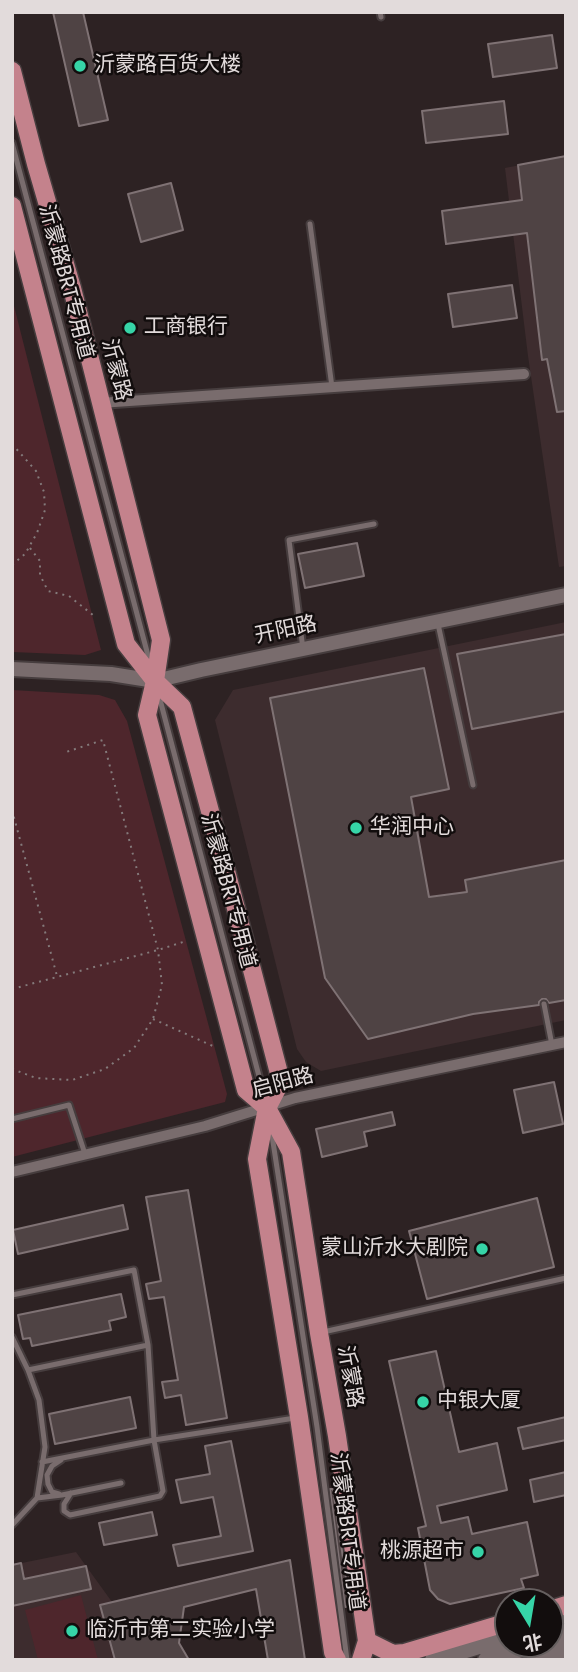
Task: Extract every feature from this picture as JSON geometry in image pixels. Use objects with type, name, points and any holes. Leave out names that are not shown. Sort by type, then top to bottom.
[{"type":"main road","name":"沂蒙路","points":[[12,71],[72,288],[161,640],[147,715],[246,1090],[267,1108],[291,1152],[367,1641],[361,1660]]},
{"type":"main road","points":[[12,206],[126,644],[155,681],[182,707],[281,1081],[267,1108],[257,1159],[299,1417],[333,1652],[337,1660]]},
{"type":"main road","points":[[367,1641],[393,1654],[404,1653],[494,1626]]},
{"type":"main road","points":[[433,1660],[494,1641]]},
{"type":"main road","points":[[536,1660],[566,1651]]},
{"type":"street","points":[[100,403],[524,374]]},
{"type":"street","name":"开阳路","points":[[12,669],[111,674],[155,681],[566,595]]},
{"type":"street","name":"启阳路","points":[[12,1172],[205,1126],[302,1097],[566,1042]]},
{"type":"lane","name":"沂蒙路BRT专用道","points":[[12,143],[155,681]]},
{"type":"lane","points":[[310,224],[332,387]]},
{"type":"lane","points":[[303,649],[289,540],[374,524]]},
{"type":"lane","points":[[437,621],[473,785]]},
{"type":"lane","points":[[544,1004],[552,1045]]},
{"type":"lane","points":[[12,1119],[69,1105],[85,1154]]},
{"type":"lane","name":"沂蒙路BRT专用道","points":[[267,1108],[317,1427],[347,1660]]},
{"type":"lane","points":[[12,1295],[134,1270],[148,1345],[155,1440],[163,1491],[160,1496],[70,1515],[64,1511],[64,1504],[71,1493]]},
{"type":"lane","points":[[318,1333],[566,1278]]},
{"type":"lane","points":[[12,1337],[39,1400],[45,1447],[37,1498],[12,1525]]},
{"type":"lane","points":[[28,1370],[148,1345]]},
{"type":"lane","points":[[42,1462],[155,1440],[299,1417]]},
{"type":"lane","points":[[62,1495],[52,1492],[47,1475],[52,1466],[65,1458]]},
{"type":"lane","points":[[37,1498],[121,1483]]},
{"type":"path","points":[[12,444],[36,471],[44,492],[45,510],[30,547],[12,565]]},
{"type":"path","points":[[30,547],[40,561],[40,575],[48,591],[69,596],[93,615]]},
{"type":"path","points":[[12,1069],[36,1078],[72,1080],[105,1069],[134,1048],[153,1019],[162,985],[158,950],[103,740],[66,752]]},
{"type":"path","points":[[12,810],[57,977]]},
{"type":"path","points":[[12,989],[186,941]]},
{"type":"path","points":[[153,1019],[215,1047]]},
{"type":"shaded area","points":[[566,156],[566,566],[559,567],[528,356],[505,168]]},
{"type":"shaded area","points":[[12,298],[101,650],[85,655],[12,652]]},
{"type":"shaded area","points":[[566,622],[566,1020],[321,1071],[306,1062],[297,1049],[215,720],[233,690]]},
{"type":"shaded area","points":[[12,690],[99,695],[115,700],[127,721],[227,1094],[225,1102],[12,1157]]},
{"type":"shaded area","name":"临沂市第二实验小学","points":[[76,1552],[154,1660],[12,1660],[12,1565]]},
{"type":"shaded area","points":[[81,1595],[98,1660],[38,1660],[25,1610]]},
{"type":"building","name":"沂蒙路百货大楼","points":[[53,12],[83,12],[108,120],[79,126]]},
{"type":"building","points":[[552,35],[557,68],[493,77],[488,44]]},
{"type":"building","points":[[504,101],[508,134],[426,143],[422,111]]},
{"type":"building","points":[[566,156],[566,411],[557,412],[547,359],[542,360],[527,233],[446,244],[442,211],[522,200],[518,165]]},
{"type":"building","points":[[171,183],[183,230],[141,242],[128,194]]},
{"type":"building","points":[[512,285],[517,318],[453,327],[448,294]]},
{"type":"building","points":[[357,543],[364,576],[305,588],[298,554]]},
{"type":"building","points":[[566,634],[566,711],[472,729],[457,654]]},
{"type":"building","name":"华润中心","points":[[424,668],[449,789],[411,797],[429,897],[467,892],[465,880],[566,860],[566,1000],[549,1003],[542,999],[539,1005],[473,1014],[368,1039],[325,978],[270,698]]},
{"type":"building","points":[[554,1082],[563,1124],[523,1133],[514,1090]]},
{"type":"building","points":[[392,1112],[395,1125],[364,1132],[367,1146],[322,1157],[316,1129]]},
{"type":"building","points":[[188,1190],[227,1418],[186,1425],[181,1395],[165,1398],[162,1382],[178,1380],[164,1297],[149,1299],[146,1284],[161,1281],[146,1197]]},
{"type":"building","name":"蒙山沂水大剧院","points":[[537,1198],[554,1267],[427,1299],[409,1231]]},
{"type":"building","points":[[123,1205],[128,1229],[18,1254],[13,1230]]},
{"type":"building","points":[[121,1294],[126,1317],[109,1321],[111,1330],[32,1346],[30,1338],[23,1339],[18,1315]]},
{"type":"building","points":[[436,1351],[459,1452],[497,1443],[507,1490],[437,1506],[441,1523],[468,1517],[472,1534],[527,1522],[538,1575],[521,1579],[524,1588],[494,1588],[494,1594],[450,1604],[438,1599],[430,1590],[418,1528],[426,1526],[389,1361]]},
{"type":"building","points":[[130,1397],[136,1428],[55,1444],[49,1414]]},
{"type":"building","points":[[566,1417],[566,1440],[523,1449],[518,1428]]},
{"type":"building","points":[[231,1441],[253,1551],[178,1566],[173,1545],[221,1536],[213,1497],[181,1503],[176,1480],[210,1474],[205,1446]]},
{"type":"building","points":[[566,1472],[566,1495],[534,1502],[530,1480]]},
{"type":"building","points":[[330,1489],[333,1489],[350,1606],[345,1607]]},
{"type":"building","points":[[152,1512],[157,1535],[104,1545],[99,1523]]},
{"type":"building","points":[[290,1560],[305,1660],[268,1660],[256,1589],[184,1607],[179,1643],[189,1660],[115,1660],[100,1605]]},
{"type":"building","points":[[21,1563],[24,1579],[86,1566],[91,1589],[12,1606],[12,1565]]},
{"type":"place","name":"沂蒙路百货大楼","points":[[80,66]]},
{"type":"place","name":"工商银行","points":[[130,328]]},
{"type":"place","name":"华润中心","points":[[356,828]]},
{"type":"place","name":"蒙山沂水大剧院","points":[[482,1249]]},
{"type":"place","name":"中银大厦","points":[[423,1402]]},
{"type":"place","name":"桃源超市","points":[[478,1552]]},
{"type":"place","name":"临沂市第二实验小学","points":[[72,1631]]}]
